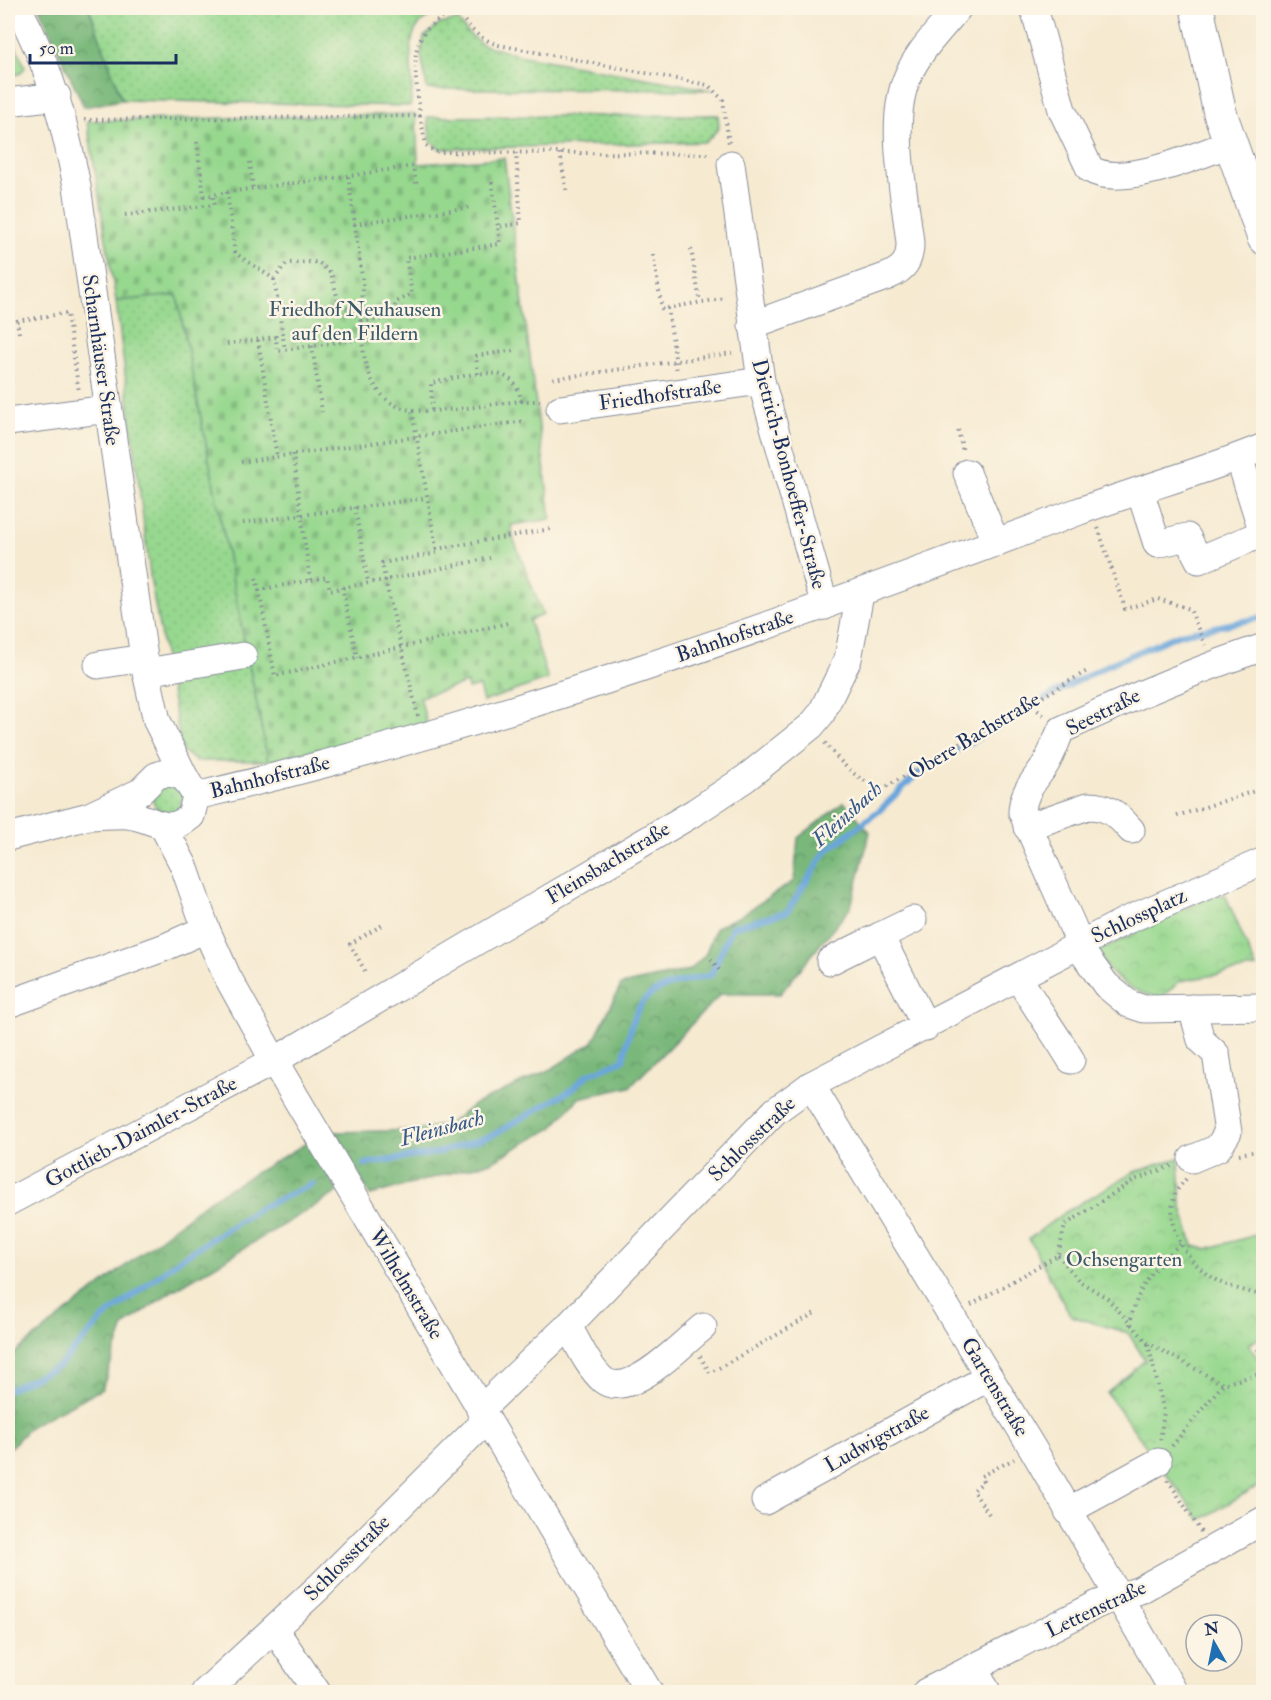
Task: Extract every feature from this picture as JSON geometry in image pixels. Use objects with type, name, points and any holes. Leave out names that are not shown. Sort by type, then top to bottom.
[{"type":"main road","points":[[1197,8],[1228,144],[1263,238]]},
{"type":"street","name":"Scharnhäuser Straße","points":[[18,8],[36,40],[64,122],[76,186],[145,665],[177,809]]},
{"type":"street","points":[[752,325],[888,276],[906,265],[910,255],[910,243],[898,128],[902,95],[906,78],[922,49],[958,8]]},
{"type":"street","points":[[1034,8],[1062,110],[1090,169],[1097,174],[1110,176],[1152,169],[1181,162],[1228,144]]},
{"type":"street","points":[[8,102],[57,96]]},
{"type":"street","name":"Dietrich-Bonhoeffer-Straße","points":[[731,159],[760,381],[825,606]]},
{"type":"street","name":"Friedhofstraße","points":[[560,409],[760,381]]},
{"type":"street","points":[[8,422],[108,409]]},
{"type":"street","points":[[1140,491],[1157,544],[1187,537],[1199,560],[1263,533],[1251,452]]},
{"type":"street","name":"Bahnhofstraße","points":[[89,816],[128,815],[177,809],[421,720],[584,687],[860,594],[1093,507],[1251,452]]},
{"type":"street","points":[[967,473],[996,543]]},
{"type":"street","name":"Fleinsbachstraße","points":[[274,1061],[695,812],[746,778],[811,726],[821,714],[848,659],[860,594]]},
{"type":"street","name":"Seestraße","points":[[1080,944],[1022,812],[1023,798],[1046,764],[1061,729],[1136,695],[1263,647]]},
{"type":"street","points":[[98,665],[145,665],[243,656]]},
{"type":"street","name":"Scharnhäuser Straße","points":[[147,786],[152,771],[157,721]]},
{"type":"street","name":"Bahnhofstraße","points":[[8,837],[89,816],[132,796],[147,786],[156,776],[165,773],[176,774],[177,809]]},
{"type":"street","points":[[147,786],[142,799],[143,808],[177,809]]},
{"type":"street","points":[[1027,827],[1088,806],[1098,806],[1117,814],[1131,830]]},
{"type":"street","name":"Wilhelmstraße","points":[[177,809],[184,866],[206,930],[226,976],[483,1415],[649,1692]]},
{"type":"street","name":"Schlossplatz","points":[[1263,861],[1190,892],[1080,944],[1106,985],[1129,1004],[1144,1009],[1263,1007]]},
{"type":"street","points":[[830,961],[913,920]]},
{"type":"street","points":[[8,1004],[206,930]]},
{"type":"street","points":[[879,936],[926,1027]]},
{"type":"street","name":"Schlossstraße","points":[[205,1692],[275,1630],[775,1111],[811,1086],[1080,944]]},
{"type":"street","points":[[1019,978],[1039,1015],[1052,1029],[1071,1060]]},
{"type":"street","points":[[1191,1166],[1218,1148],[1228,1132],[1216,1054],[1201,1040],[1192,1008]]},
{"type":"street","name":"Gottlieb-Daimler-Straße","points":[[8,1202],[274,1061]]},
{"type":"street","name":"Gartenstraße","points":[[811,1086],[1033,1449],[1174,1692]]},
{"type":"street","points":[[568,1326],[597,1374],[606,1382],[623,1385],[640,1378],[696,1332]]},
{"type":"street","name":"Ludwigstraße","points":[[765,1501],[989,1377]]},
{"type":"street","points":[[1068,1512],[1158,1462]]},
{"type":"street","name":"Lettenstraße","points":[[926,1692],[1098,1604],[1140,1590],[1263,1520]]},
{"type":"street","points":[[275,1630],[317,1692]]},
{"type":"street","points":[[975,1668],[987,1692]]},
{"type":"path","points":[[458,9],[467,26],[485,41],[708,85],[723,100],[731,159],[560,152],[435,152],[426,145],[420,116],[416,65],[419,40],[432,21],[458,9]]},
{"type":"path","points":[[64,122],[209,117],[420,116]]},
{"type":"path","points":[[197,142],[204,196],[413,166],[417,188]]},
{"type":"path","points":[[560,152],[567,194]]},
{"type":"path","points":[[498,227],[521,223],[516,153]]},
{"type":"path","points":[[250,162],[254,189]]},
{"type":"path","points":[[348,176],[363,284],[361,339],[366,366],[380,391],[392,403],[412,410],[432,410],[521,401],[518,385],[511,379],[492,372],[431,383],[432,410]]},
{"type":"path","points":[[362,322],[391,318],[396,302],[411,294],[406,258],[500,244],[492,182]]},
{"type":"path","points":[[227,192],[235,253],[274,279],[285,350]]},
{"type":"path","points":[[124,215],[214,205],[213,195]]},
{"type":"path","points":[[354,224],[471,207]]},
{"type":"path","points":[[691,249],[700,302]]},
{"type":"path","points":[[653,255],[662,309],[748,294]]},
{"type":"path","points":[[274,279],[287,263],[318,262],[331,273],[338,300],[362,322]]},
{"type":"path","points":[[668,308],[680,393]]},
{"type":"path","points":[[19,333],[17,321],[67,313],[82,412]]},
{"type":"path","points":[[227,344],[276,337],[277,351],[361,339]]},
{"type":"path","points":[[258,340],[277,457]]},
{"type":"path","points":[[312,346],[322,412]]},
{"type":"path","points":[[478,374],[476,357],[516,351]]},
{"type":"path","points":[[553,379],[732,353]]},
{"type":"path","points":[[412,410],[437,553],[382,563],[401,648],[421,720]]},
{"type":"path","points":[[241,462],[525,421]]},
{"type":"path","points":[[293,454],[310,580]]},
{"type":"path","points":[[243,523],[427,498]]},
{"type":"path","points":[[355,507],[368,582]]},
{"type":"path","points":[[1093,507],[1125,609],[1158,598],[1190,609],[1207,649]]},
{"type":"path","points":[[436,549],[551,529]]},
{"type":"path","points":[[259,590],[327,577],[330,590],[490,558]]},
{"type":"path","points":[[256,578],[275,676],[508,623]]},
{"type":"path","points":[[342,587],[357,658]]},
{"type":"path","name":"Obere Bachstraße","points":[[811,726],[850,771],[879,787],[887,786],[1087,671]]},
{"type":"path","points":[[1029,705],[1042,714]]},
{"type":"path","points":[[1178,816],[1263,788]]},
{"type":"path","points":[[365,971],[350,945],[384,924]]},
{"type":"path","points":[[711,959],[720,971]]},
{"type":"path","points":[[1238,1160],[1240,1155]]},
{"type":"path","points":[[1191,1166],[1175,1193],[1172,1219],[1180,1244],[1195,1264],[1222,1284],[1263,1296]]},
{"type":"path","points":[[952,1316],[1058,1255],[1065,1225],[1134,1179],[1191,1166]]},
{"type":"path","points":[[1130,1326],[1132,1308],[1147,1278],[1180,1244]]},
{"type":"path","points":[[1058,1255],[1079,1281],[1107,1298],[1130,1326],[1148,1343],[1223,1384]]},
{"type":"path","points":[[696,1332],[710,1373],[815,1313]]},
{"type":"path","points":[[1148,1343],[1164,1411],[1158,1462],[1175,1494],[1213,1550]]},
{"type":"path","points":[[1257,1351],[1263,1348]]},
{"type":"path","points":[[1158,1462],[1223,1384],[1263,1373]]},
{"type":"path","points":[[989,1514],[974,1491],[982,1482],[981,1476],[1033,1449]]},
{"type":"green space","points":[[39,8],[89,8],[122,100],[84,107]]},
{"type":"green space","points":[[89,8],[436,8],[437,10],[418,26],[411,43],[412,97],[410,106],[122,100]]},
{"type":"green space","points":[[458,20],[467,32],[483,45],[523,56],[712,90],[427,89],[421,54],[424,37],[440,24]]},
{"type":"green space","points":[[8,29],[25,67],[21,73],[8,77]]},
{"type":"green space","name":"Friedhof Neuhausen auf den Fildern","points":[[416,114],[418,164],[504,158],[551,519],[511,525],[514,540],[543,615],[529,620],[548,679],[483,702],[479,686],[468,689],[467,683],[420,697],[427,724],[268,761],[177,295],[116,301],[87,121]]},
{"type":"green space","points":[[718,115],[719,128],[706,142],[440,149],[431,141],[427,117]]},
{"type":"green space","points":[[177,295],[268,761],[196,761],[182,751],[151,583],[116,301]]},
{"type":"green space","points":[[166,783],[185,792],[177,814],[158,811],[153,801],[154,794]]},
{"type":"green space","points":[[844,802],[870,832],[851,907],[780,994],[721,994],[630,1087],[579,1098],[552,1128],[491,1162],[370,1195],[335,1132],[416,1130],[448,1124],[475,1104],[553,1068],[593,1042],[621,985],[690,970],[705,955],[716,927],[740,916],[794,881],[798,838]]},
{"type":"green space","points":[[1225,894],[1256,968],[1180,981],[1161,998],[1139,992],[1123,983],[1109,970],[1096,952],[1207,898]]},
{"type":"green space","points":[[310,1141],[338,1192],[169,1293],[124,1326],[102,1389],[32,1425],[8,1450],[8,1362],[16,1352],[209,1200]]},
{"type":"green space","name":"Ochsengarten","points":[[1179,1158],[1181,1203],[1193,1246],[1206,1249],[1263,1233],[1263,1335],[1249,1345],[1263,1367],[1263,1483],[1200,1520],[1107,1393],[1145,1360],[1128,1333],[1071,1316],[1029,1239],[1062,1214],[1134,1172]]},
{"type":"waterway","name":"Fleinsbach","points":[[364,1164],[437,1153],[491,1136],[571,1090],[587,1075],[623,1060],[634,1019],[647,997],[671,985],[711,975],[732,927],[787,912],[826,851],[880,810],[917,774],[1051,695],[1110,664],[1180,634],[1264,617]]},
{"type":"waterway","name":"Fleinsbach","points":[[8,1390],[59,1366],[105,1317],[180,1259],[260,1208],[313,1184]]}]
